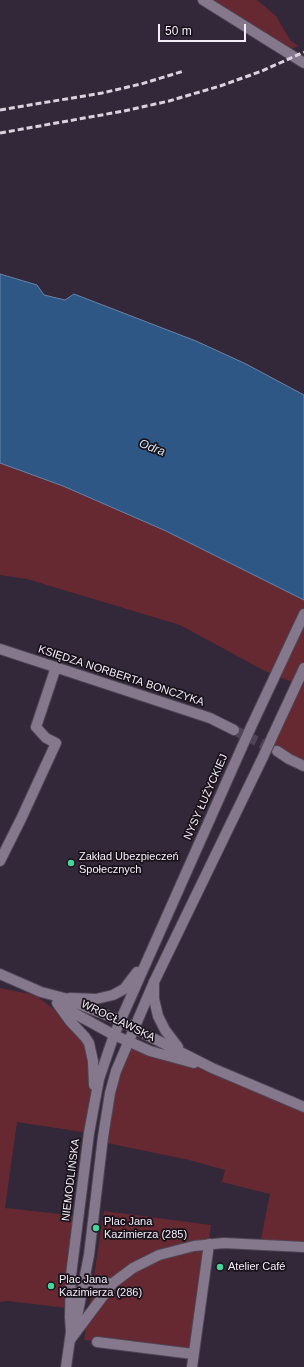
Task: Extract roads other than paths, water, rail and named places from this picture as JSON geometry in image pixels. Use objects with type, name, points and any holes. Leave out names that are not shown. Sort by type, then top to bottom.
[{"type":"main road","points":[[203,0],[304,63]]},
{"type":"main road","name":"NYSY ŁUŻYCKIEJ","points":[[114,1035],[242,747],[304,614]]},
{"type":"main road","name":"KSIĘDZA NORBERTA BONCZYKA","points":[[0,649],[210,718],[234,730]]},
{"type":"main road","points":[[0,861],[56,743],[46,738],[36,727],[56,667]]},
{"type":"main road","points":[[130,1042],[154,982],[263,757],[304,668]]},
{"type":"main road","points":[[277,751],[288,759],[304,766]]},
{"type":"main road","points":[[95,1098],[93,1061],[89,1043],[82,1033],[70,1021],[60,1001],[105,998],[117,994],[129,984],[150,954]]},
{"type":"main road","name":"WROCŁAWSKA","points":[[0,974],[60,1001],[114,1035],[150,1051],[212,1068]]},
{"type":"main road","points":[[154,982],[156,1007],[162,1026],[184,1053]]},
{"type":"main road","name":"WROCŁAWSKA","points":[[60,1001],[121,1021],[212,1068],[304,1107]]},
{"type":"main road","name":"NIEMODLIŃSKA","points":[[71,1336],[71,1275],[88,1139],[95,1098],[104,1060],[114,1035]]},
{"type":"main road","name":"NIEMODLIŃSKA","points":[[66,1367],[71,1336],[77,1317],[89,1255],[103,1137],[110,1093],[120,1062],[130,1042]]},
{"type":"main road","points":[[71,1336],[113,1283],[133,1268],[174,1250],[224,1243],[304,1247]]},
{"type":"main road","points":[[192,1367],[209,1244]]},
{"type":"main road","points":[[85,1276],[92,1283],[113,1283]]},
{"type":"main road","points":[[97,1342],[193,1354]]},
{"type":"water","name":"Odra","points":[[0,274],[37,285],[44,295],[65,300],[74,294],[196,341],[246,364],[304,395],[304,600],[166,531],[63,486],[0,463]]},
{"type":"tunnel","points":[[234,730],[275,750]]},
{"type":"railway","points":[[0,133],[124,111],[169,101],[220,86],[262,71],[304,52]]},
{"type":"railway","points":[[0,110],[102,93],[141,84],[184,71]]},
{"type":"place","name":"Zakład Ubezpieczeń Społecznych","points":[[71,863]]},
{"type":"place","name":"Plac Jana Kazimierza (285)","points":[[96,1228]]},
{"type":"place","name":"Atelier Café","points":[[220,1267]]},
{"type":"place","name":"Plac Jana Kazimierza (286)","points":[[51,1286]]}]
